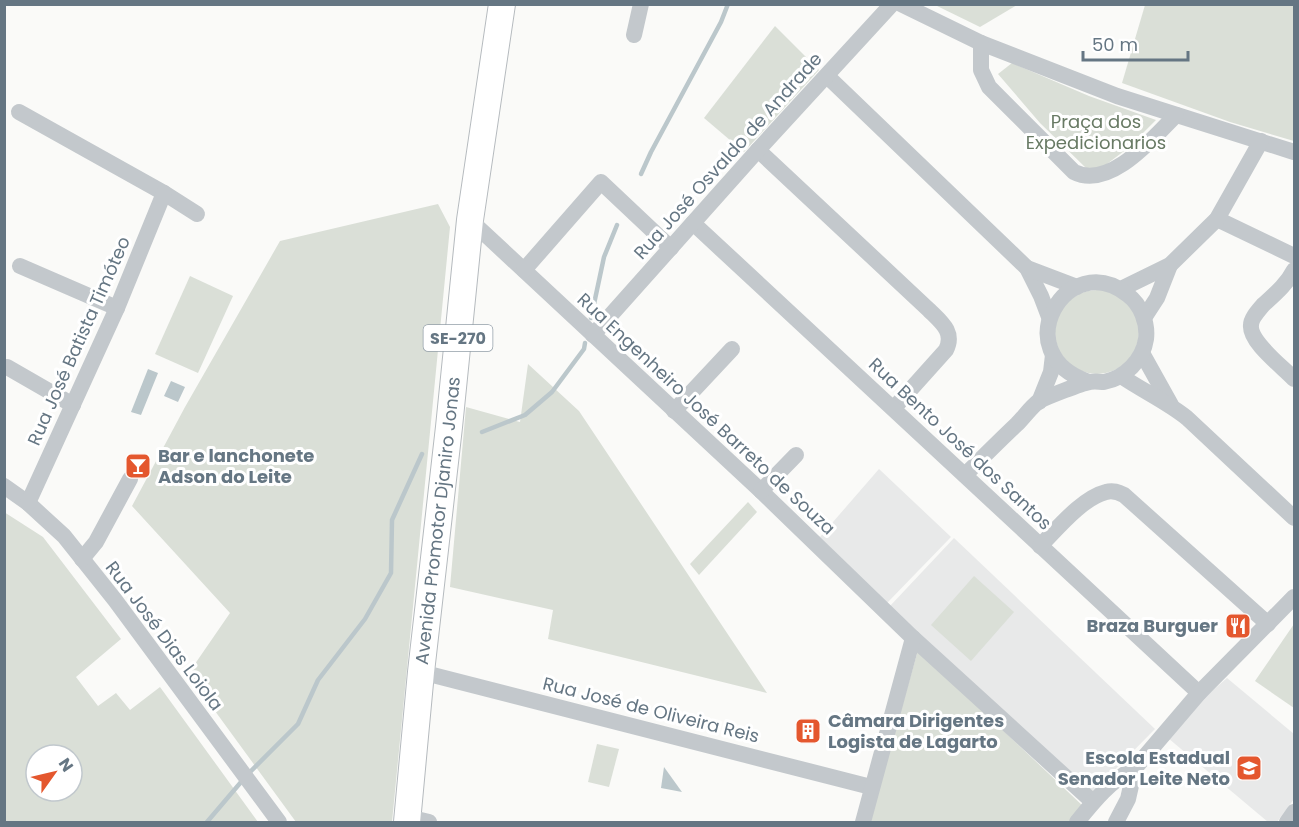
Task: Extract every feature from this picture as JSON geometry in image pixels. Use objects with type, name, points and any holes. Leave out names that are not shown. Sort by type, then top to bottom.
[{"type":"main road","name":"Avenida Promotor Djaniro Jonas","points":[[415,820],[421,672],[470,220],[502,4]]},
{"type":"street","points":[[634,35],[641,4]]},
{"type":"street","name":"Rua José Osvaldo de Andrade","points":[[593,335],[892,4]]},
{"type":"street","points":[[901,4],[981,44],[1117,96],[1294,152]]},
{"type":"street","points":[[981,44],[981,70],[989,87],[1074,172],[1084,177],[1104,174],[1124,164],[1176,115]]},
{"type":"street","points":[[827,76],[1027,268],[1049,317]]},
{"type":"street","points":[[19,112],[164,193],[197,214]]},
{"type":"street","points":[[1121,289],[1170,265],[1217,219],[1261,141]]},
{"type":"street","points":[[758,150],[945,325],[950,343],[946,350],[894,408]]},
{"type":"street","points":[[524,270],[601,182],[671,248]]},
{"type":"street","name":"Rua José Batista Timóteo","points":[[28,503],[117,308],[164,193]]},
{"type":"street","points":[[1217,219],[1294,256]]},
{"type":"street","name":"Rua Engenheiro José Barreto de Souza","points":[[470,220],[761,491],[913,638],[1093,802]]},
{"type":"street","name":"Rua Bento José dos Santos","points":[[693,223],[1200,693]]},
{"type":"street","points":[[1144,318],[1157,298],[1170,265]]},
{"type":"street","points":[[20,266],[117,308]]},
{"type":"street","points":[[1027,268],[1077,286],[1099,283],[1121,289],[1139,307],[1144,318],[1146,336],[1142,352],[1135,364],[1121,376],[1102,382],[1089,382],[1074,377],[1062,368],[1053,355],[1047,336],[1049,317],[1060,299],[1077,286]]},
{"type":"street","points":[[1294,270],[1290,278],[1257,311],[1251,323],[1252,333],[1257,342],[1294,379]]},
{"type":"street","points":[[674,411],[732,349]]},
{"type":"street","points":[[1142,352],[1171,405]]},
{"type":"street","points":[[1039,402],[1051,372],[1053,355]]},
{"type":"street","points":[[7,367],[74,405]]},
{"type":"street","points":[[1121,376],[1171,405],[1294,518]]},
{"type":"street","points":[[965,475],[1039,402],[1089,382]]},
{"type":"street","points":[[761,491],[796,455]]},
{"type":"street","points":[[82,559],[96,542],[130,479]]},
{"type":"street","name":"Rua José Dias Loiola","points":[[4,486],[28,503],[64,536],[115,600],[279,822]]},
{"type":"street","points":[[1040,546],[1094,497],[1108,491],[1117,491],[1268,624]]},
{"type":"street","points":[[1077,822],[1093,802],[1115,781],[1135,768],[1200,693],[1294,597]]},
{"type":"street","points":[[863,822],[913,638]]},
{"type":"street","name":"Rua José de Oliveira Reis","points":[[421,672],[871,787]]},
{"type":"street","points":[[1116,822],[1130,792],[1135,768]]},
{"type":"street","points":[[1115,781],[1130,792]]},
{"type":"street","points":[[1287,822],[1294,812]]},
{"type":"shaded area","points":[[148,369],[158,373],[141,415],[131,412]]},
{"type":"shaded area","points":[[171,381],[185,387],[178,402],[164,396]]},
{"type":"shaded area","points":[[879,469],[951,537],[887,603],[820,537]]},
{"type":"shaded area","points":[[954,538],[1155,729],[1091,794],[890,606]]},
{"type":"shaded area","name":"Escola Estadual Senador Leite Neto","points":[[1227,678],[1294,734],[1294,799],[1277,822],[1268,822],[1168,738],[1204,698]]},
{"type":"shaded area","points":[[664,767],[682,792],[661,788]]},
{"type":"green space","points":[[1017,4],[980,27],[935,5]]},
{"type":"green space","points":[[1145,5],[1294,5],[1294,141],[1230,122],[1122,83]]},
{"type":"green space","points":[[775,26],[819,70],[744,152],[704,118]]},
{"type":"green space","name":"Praça dos Expedicionarios","points":[[1012,63],[1089,96],[1156,120],[1128,148],[1103,167],[1087,169],[1040,123],[998,74]]},
{"type":"green space","points":[[438,204],[450,227],[392,822],[296,822],[188,674],[230,613],[132,506],[185,407],[280,241]]},
{"type":"green space","points":[[190,276],[233,296],[198,373],[155,354]]},
{"type":"green space","points":[[1097,290],[1113,293],[1127,302],[1136,316],[1139,332],[1136,348],[1127,362],[1113,371],[1097,374],[1081,371],[1067,362],[1058,348],[1055,332],[1058,316],[1067,302],[1081,293]]},
{"type":"green space","points":[[528,364],[579,411],[767,693],[548,639],[553,610],[450,587],[466,407],[520,422]]},
{"type":"green space","points":[[748,502],[757,512],[699,575],[690,564]]},
{"type":"green space","points":[[4,512],[43,537],[121,639],[76,677],[98,706],[116,693],[130,710],[160,687],[258,822],[5,822]]},
{"type":"green space","points":[[974,576],[1014,612],[971,661],[931,625]]},
{"type":"green space","points":[[1294,624],[1294,708],[1255,681]]},
{"type":"green space","points":[[918,650],[1084,807],[1071,822],[869,822]]},
{"type":"green space","points":[[597,744],[619,749],[609,787],[588,782]]},
{"type":"waterway","points":[[641,174],[721,22],[728,4]]},
{"type":"waterway","points":[[591,318],[604,257],[617,225]]},
{"type":"waterway","points":[[482,432],[525,415],[552,392],[584,349],[585,343]]},
{"type":"waterway","points":[[207,822],[247,775],[298,724],[318,680],[365,619],[391,573],[392,520],[422,454]]},
{"type":"place","name":"Bar e lanchonete Adson do Leite","points":[[138,466]]},
{"type":"place","name":"Braza Burguer","points":[[1238,626]]},
{"type":"place","name":"Câmara Dirigentes Logista de Lagarto","points":[[808,731]]},
{"type":"place","name":"Escola Estadual Senador Leite Neto","points":[[1249,768]]}]
